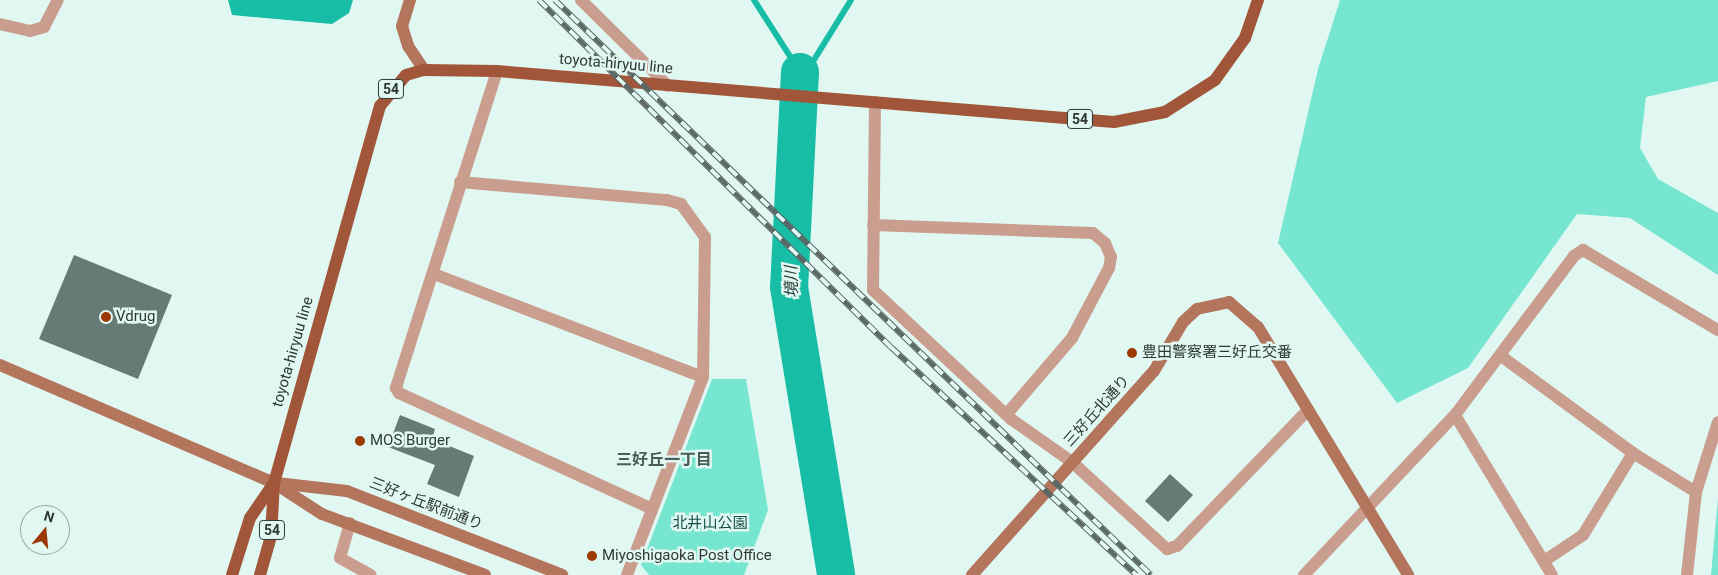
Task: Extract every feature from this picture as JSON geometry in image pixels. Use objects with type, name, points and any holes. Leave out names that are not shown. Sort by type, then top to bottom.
[{"type":"main road","name":"toyota-hiryuu line","points":[[232,575],[250,518],[274,483],[380,106],[406,75],[424,70],[497,71],[795,98],[875,102],[1114,122],[1165,112],[1215,80],[1234,58],[1258,0]]},
{"type":"main road","name":"54","points":[[260,575],[271,536],[274,483]]},
{"type":"street","points":[[0,24],[30,31],[44,27],[58,0]]},
{"type":"street","points":[[410,0],[402,26],[408,46],[424,70]]},
{"type":"street","points":[[581,0],[668,86]]},
{"type":"street","points":[[497,71],[460,182],[434,274],[396,388],[399,393],[652,508]]},
{"type":"street","points":[[875,102],[873,290],[1006,415],[1072,462],[1167,549],[1177,546],[1308,410]]},
{"type":"street","points":[[460,182],[681,204],[705,237],[703,376],[627,575]]},
{"type":"street","points":[[873,225],[1093,233],[1105,244],[1111,257],[1108,268],[1072,338],[1006,415]]},
{"type":"street","points":[[1304,575],[1455,415],[1574,256],[1583,250],[1718,330]]},
{"type":"street","points":[[434,274],[703,376]]},
{"type":"street","name":"三好丘北通り","points":[[972,575],[1154,371],[1183,322],[1197,309],[1215,303],[1228,302],[1252,318],[1408,575]]},
{"type":"street","points":[[1501,356],[1633,453],[1696,492]]},
{"type":"street","points":[[0,366],[274,483],[322,514],[485,575]]},
{"type":"street","points":[[1455,415],[1552,575]]},
{"type":"street","points":[[1687,575],[1696,492],[1718,422]]},
{"type":"street","points":[[1544,561],[1583,535],[1633,453]]},
{"type":"street","name":"三好ヶ丘駅前通り","points":[[274,483],[346,491],[562,575]]},
{"type":"street","points":[[350,523],[340,558],[371,575]]},
{"type":"green space","points":[[1340,0],[1718,0],[1718,81],[1646,97],[1640,148],[1658,179],[1718,213],[1718,275],[1630,218],[1577,214],[1468,368],[1397,403],[1278,243],[1318,69]]},
{"type":"green space","name":"北井山公園","points":[[712,379],[746,379],[768,510],[744,575],[649,575],[641,565]]},
{"type":"green space","points":[[1718,498],[1718,575],[1711,575]]},
{"type":"shaded area","points":[[228,0],[353,0],[349,13],[332,24],[232,15]]},
{"type":"building","name":"Vdrug","points":[[74,255],[172,295],[138,379],[39,339]]},
{"type":"building","points":[[400,415],[435,429],[432,439],[474,456],[459,497],[427,484],[435,465],[388,447]]},
{"type":"building","points":[[1170,474],[1193,495],[1168,522],[1145,501]]},
{"type":"waterway","name":"境川","points":[[754,0],[800,72],[812,63],[851,0]]},
{"type":"waterway","name":"境川","points":[[800,72],[789,287],[836,575]]},
{"type":"railway","points":[[539,0],[891,347],[1136,575]]},
{"type":"railway","points":[[555,0],[1151,575]]},
{"type":"place","name":"Vdrug","points":[[106,317]]},
{"type":"place","name":"豊田警察署三好丘交番","points":[[1132,353]]},
{"type":"place","name":"MOS Burger","points":[[360,441]]},
{"type":"place","name":"Miyoshigaoka Post Office","points":[[592,556]]},
{"type":"district","name":"三好丘一丁目","points":[[664,460]]}]
